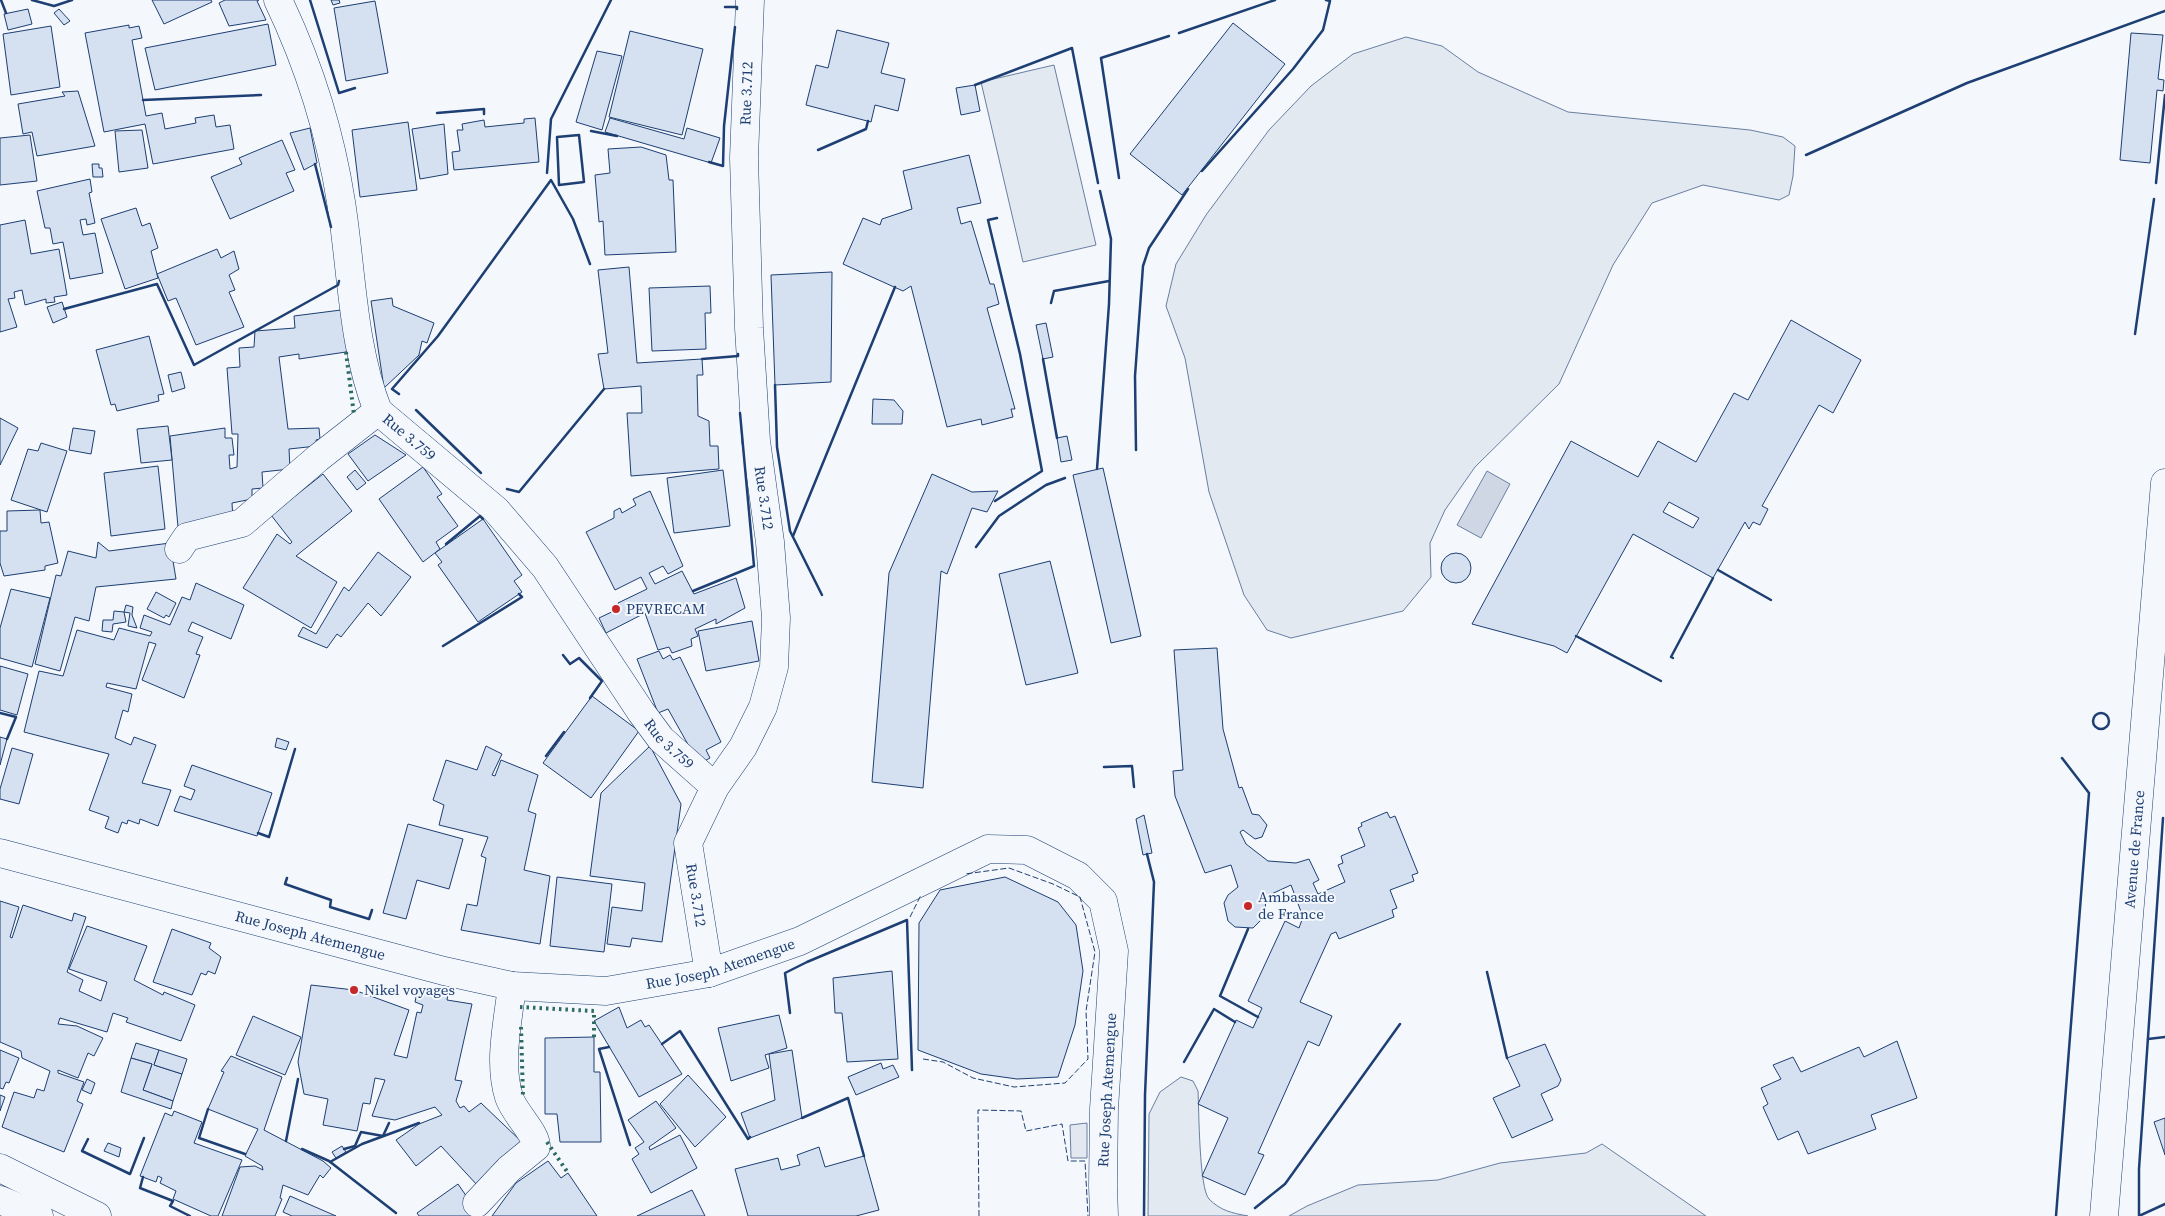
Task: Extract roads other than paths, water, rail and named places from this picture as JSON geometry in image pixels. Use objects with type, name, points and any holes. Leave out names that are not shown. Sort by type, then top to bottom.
[{"type":"street","name":"Rue 3.759","points":[[278,0],[296,38],[315,87],[332,147],[358,334],[370,390],[378,411],[496,510],[545,566],[640,712],[661,740],[715,786]]},
{"type":"street","name":"Rue 3.712","points":[[709,973],[688,843],[715,786],[743,747],[763,707],[774,668],[776,618],[770,542],[756,440],[749,328],[744,158],[750,0]]},
{"type":"street","points":[[179,549],[187,537],[242,523],[318,458],[378,411]]},
{"type":"street","name":"Avenue de France","points":[[2104,1216],[2154,744],[2165,483]]},
{"type":"street","name":"Rue Joseph Atemengue","points":[[0,853],[444,970],[512,986],[606,991],[709,973],[800,941],[988,849],[1027,850],[1078,876],[1103,901],[1114,951],[1104,1108],[1104,1216]]},
{"type":"street","points":[[477,1203],[509,1169],[536,1147],[533,1136],[514,1108],[505,1074],[505,1055],[512,986]]},
{"type":"street","points":[[0,1168],[97,1216]]},
{"type":"street","points":[[0,1201],[3,1216]]},
{"type":"street","points":[[0,1201],[39,1216]]},
{"type":"place","name":"PEVRECAM","points":[[616,609]]},
{"type":"place","name":"Ambassade de France","points":[[1248,906]]},
{"type":"place","name":"Nikel voyages","points":[[354,990]]}]
